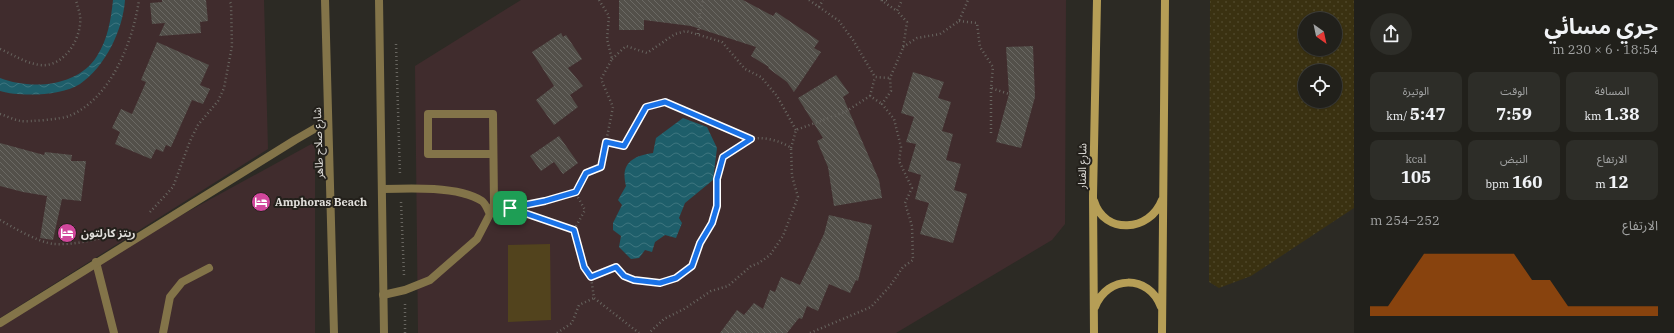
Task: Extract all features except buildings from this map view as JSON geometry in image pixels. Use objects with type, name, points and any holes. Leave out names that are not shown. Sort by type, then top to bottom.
[{"type":"main road","name":"شارع الفنار","points":[[1094,333],[1092,196],[1097,0]]},
{"type":"main road","points":[[1162,333],[1165,0]]},
{"type":"main road","points":[[1092,196],[1095,205],[1108,220],[1117,224],[1127,225],[1141,223],[1154,215],[1163,198]]},
{"type":"main road","points":[[1094,309],[1097,301],[1110,287],[1128,282],[1146,287],[1159,301],[1162,310]]},
{"type":"street","name":"شارع صلاح طاهر","points":[[325,0],[334,333]]},
{"type":"street","points":[[379,0],[384,333]]},
{"type":"street","points":[[383,295],[405,290],[430,280],[477,239],[494,204],[493,114],[428,114],[428,154],[493,154]]},
{"type":"street","points":[[0,323],[96,262],[295,140],[328,122]]},
{"type":"street","points":[[383,189],[400,188],[458,191],[482,201],[490,214]]},
{"type":"street","points":[[96,262],[114,333]]},
{"type":"street","points":[[163,333],[170,297],[182,282],[209,268]]},
{"type":"path","points":[[0,49],[24,61],[42,65],[54,63],[67,55],[79,32],[80,16],[76,0]]},
{"type":"path","points":[[0,114],[21,121],[69,117],[98,95],[114,74],[127,47],[136,19],[139,0]]},
{"type":"path","points":[[146,216],[173,187],[190,141],[198,125],[218,101],[224,88],[232,46],[231,4],[229,0]]},
{"type":"path","points":[[599,0],[609,16],[607,39],[612,59]]},
{"type":"path","points":[[698,34],[700,13],[704,0]]},
{"type":"path","points":[[796,130],[845,112],[870,96],[875,77],[853,40],[839,21],[809,0]]},
{"type":"path","points":[[819,7],[823,0]]},
{"type":"path","points":[[882,0],[889,0]]},
{"type":"path","points":[[882,0],[897,11],[907,22],[903,48],[890,78],[892,91],[882,104]]},
{"type":"path","points":[[897,11],[902,0]]},
{"type":"path","points":[[959,22],[968,0]]},
{"type":"path","points":[[903,48],[917,38],[940,34],[959,22],[977,23],[980,47],[993,67],[991,88],[991,134]]},
{"type":"path","points":[[490,214],[576,192],[586,173],[601,167],[613,107],[601,79],[612,59],[626,46],[647,53],[675,34],[686,31],[722,42],[745,69],[762,78],[777,96],[796,130],[792,148],[792,176],[798,197],[783,236],[770,255],[759,263],[750,266],[728,286],[711,291],[684,309],[664,319],[649,333]]},
{"type":"path","points":[[396,40],[400,188],[405,290],[405,333]]},
{"type":"path","points":[[875,77],[890,78]]},
{"type":"path","points":[[991,88],[1009,94]]},
{"type":"path","points":[[810,333],[871,307],[890,286],[904,267],[913,260],[912,226],[905,204],[912,188],[899,161],[901,147],[894,119],[882,104],[870,96]]},
{"type":"path","points":[[606,142],[624,146],[646,107],[665,102],[751,139],[770,139],[786,144],[792,148]]},
{"type":"path","points":[[591,277],[616,267],[624,276],[634,280],[660,283],[676,278],[692,266],[700,243],[712,223],[717,206],[717,179],[723,157],[751,139]]},
{"type":"path","points":[[576,192],[585,210],[574,230],[584,267],[591,277],[594,298],[639,333]]},
{"type":"path","points":[[510,208],[574,230]]},
{"type":"path","points":[[0,220],[20,232],[52,244],[86,242],[121,230]]},
{"type":"path","points":[[557,333],[572,323],[578,306],[594,298]]},
{"type":"shaded area","name":"ريتز كارلتون","points":[[0,0],[264,0],[268,149],[0,318]]},
{"type":"shaded area","points":[[521,0],[1066,0],[1065,224],[1052,240],[896,333],[418,333],[415,66]]},
{"type":"shaded area","name":"Amphoras Beach","points":[[315,142],[315,333],[0,333],[0,326],[96,262]]},
{"type":"shaded area","points":[[550,244],[551,320],[508,322],[508,245]]},
{"type":"sand","points":[[1210,0],[1354,0],[1354,208],[1251,276],[1219,288],[1209,282]]},
{"type":"water","points":[[113,0],[125,0],[121,23],[105,58],[89,77],[72,88],[52,93],[29,95],[0,91],[0,78],[26,84],[53,83],[66,80],[89,66],[97,56],[104,43],[110,22]]},
{"type":"water","points":[[683,118],[707,127],[717,148],[713,180],[685,203],[679,218],[682,223],[676,238],[665,235],[655,242],[652,252],[645,250],[639,258],[631,259],[619,247],[621,236],[613,230],[613,223],[622,205],[618,200],[626,186],[625,172],[627,166],[630,162],[640,156],[653,153],[656,138]]},
{"type":"place","name":"Amphoras Beach","points":[[261,202]]},
{"type":"place","name":"ريتز كارلتون","points":[[67,233]]},
{"type":"route","points":[[665,102],[751,139],[723,157],[717,179],[717,206],[712,223],[700,243],[692,266],[676,278],[660,283],[634,280],[624,276],[616,267],[591,277],[584,267],[574,230],[510,208],[545,201],[576,192],[586,173],[601,167],[606,142],[624,146],[646,107],[665,102]]}]
